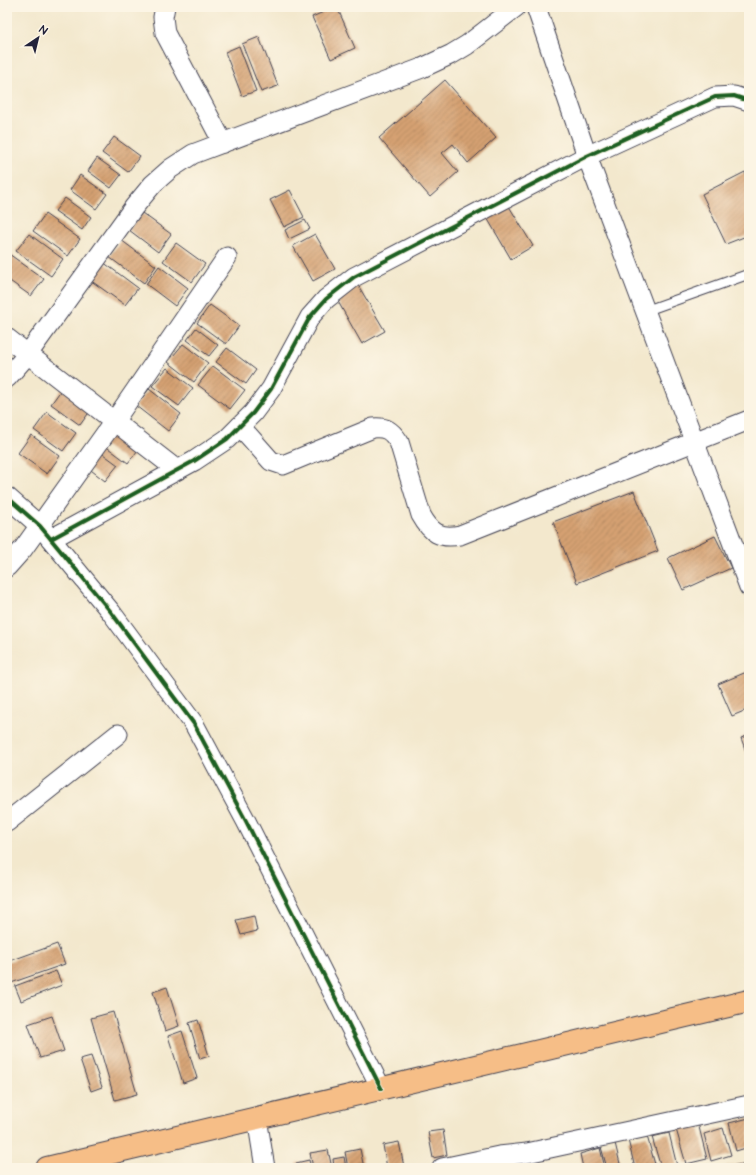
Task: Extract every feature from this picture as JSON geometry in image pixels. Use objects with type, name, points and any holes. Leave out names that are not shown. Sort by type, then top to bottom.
[{"type":"main road","points":[[47,1168],[749,1001]]},
{"type":"street","points":[[165,7],[163,17],[165,33],[222,143]]},
{"type":"street","points":[[7,378],[28,354],[134,207],[153,184],[170,169],[193,154],[428,65],[452,54],[467,45],[516,7]]},
{"type":"street","points":[[536,7],[587,156],[749,587]]},
{"type":"street","points":[[7,567],[23,549],[45,532],[177,470],[227,439],[253,413],[271,389],[310,316],[326,299],[354,277],[587,156],[715,97],[734,96],[749,100]]},
{"type":"street","points":[[45,532],[115,420],[227,257]]},
{"type":"street","points":[[7,338],[115,420],[177,470]]},
{"type":"street","points":[[240,426],[271,461],[284,465],[373,428],[382,427],[388,429],[393,433],[398,442],[427,526],[441,536],[450,538],[695,443],[749,420]]},
{"type":"street","points":[[7,497],[45,532],[111,612],[194,724],[250,828],[381,1088]]},
{"type":"street","points":[[7,822],[118,734]]},
{"type":"street","points":[[442,1168],[499,1156],[528,1160],[749,1105]]},
{"type":"street","points":[[257,1118],[265,1168]]},
{"type":"lane","points":[[645,311],[749,274]]},
{"type":"building","points":[[337,7],[355,48],[331,59],[312,17]]},
{"type":"building","points":[[259,37],[278,86],[261,92],[242,44]]},
{"type":"building","points":[[239,46],[256,91],[242,96],[225,52]]},
{"type":"building","points":[[445,80],[496,138],[468,163],[453,144],[442,153],[458,172],[430,197],[379,138]]},
{"type":"building","points":[[114,137],[140,156],[128,172],[102,153]]},
{"type":"building","points":[[97,158],[121,175],[111,188],[88,171]]},
{"type":"building","points":[[745,172],[749,182],[749,235],[726,244],[702,194]]},
{"type":"building","points":[[80,175],[107,194],[96,209],[70,190]]},
{"type":"building","points":[[290,190],[304,217],[284,227],[270,200]]},
{"type":"building","points":[[65,198],[91,217],[82,230],[55,211]]},
{"type":"building","points":[[507,203],[533,246],[511,259],[486,216]]},
{"type":"building","points":[[142,213],[171,234],[158,252],[129,230]]},
{"type":"building","points":[[45,214],[80,239],[68,256],[33,231]]},
{"type":"building","points":[[305,220],[310,229],[289,239],[285,230]]},
{"type":"building","points":[[29,234],[63,259],[51,276],[16,251]]},
{"type":"building","points":[[315,234],[335,269],[313,281],[293,246]]},
{"type":"building","points":[[121,240],[156,266],[144,283],[109,257]]},
{"type":"building","points":[[176,243],[205,264],[192,282],[163,261]]},
{"type":"building","points":[[9,254],[44,279],[31,296],[7,279],[7,257]]},
{"type":"building","points":[[103,262],[138,288],[125,305],[90,280]]},
{"type":"building","points":[[159,266],[188,288],[175,306],[146,284]]},
{"type":"building","points":[[358,285],[385,331],[362,344],[336,298]]},
{"type":"building","points":[[210,305],[239,326],[226,344],[197,323]]},
{"type":"building","points":[[196,328],[218,345],[209,356],[187,340]]},
{"type":"building","points":[[183,344],[208,363],[194,382],[168,362]]},
{"type":"building","points":[[227,348],[256,370],[246,384],[216,362]]},
{"type":"building","points":[[213,366],[245,390],[230,409],[198,385]]},
{"type":"building","points":[[167,368],[193,388],[179,406],[152,386]]},
{"type":"building","points":[[64,386],[93,407],[80,425],[51,404]]},
{"type":"building","points":[[149,389],[181,414],[168,431],[136,406]]},
{"type":"building","points":[[47,412],[76,433],[63,451],[34,430]]},
{"type":"building","points":[[117,427],[141,446],[128,463],[104,445]]},
{"type":"building","points":[[31,435],[60,456],[47,474],[18,453]]},
{"type":"building","points":[[99,451],[118,465],[105,481],[87,467]]},
{"type":"building","points":[[634,491],[658,551],[577,583],[553,522]]},
{"type":"building","points":[[715,536],[731,568],[683,590],[668,558]]},
{"type":"building","points":[[749,671],[749,709],[732,716],[718,684]]},
{"type":"building","points":[[749,735],[749,760],[741,738]]},
{"type":"building","points":[[254,916],[257,931],[241,935],[236,920]]},
{"type":"building","points":[[57,944],[65,964],[11,983],[7,973],[7,962]]},
{"type":"building","points":[[56,971],[62,985],[21,1001],[15,986]]},
{"type":"building","points":[[167,987],[179,1026],[165,1031],[153,992]]},
{"type":"building","points":[[113,1012],[137,1094],[115,1100],[91,1018]]},
{"type":"building","points":[[52,1016],[64,1051],[40,1058],[28,1024]]},
{"type":"building","points":[[198,1020],[209,1056],[200,1059],[189,1023]]},
{"type":"building","points":[[182,1031],[197,1078],[183,1083],[168,1036]]},
{"type":"building","points":[[91,1056],[102,1087],[91,1091],[80,1059]]},
{"type":"building","points":[[749,1118],[749,1147],[736,1151],[729,1123]]},
{"type":"building","points":[[698,1123],[707,1159],[686,1164],[676,1129]]},
{"type":"building","points":[[723,1128],[731,1155],[711,1161],[704,1134]]},
{"type":"building","points":[[443,1130],[447,1155],[433,1158],[428,1132]]},
{"type":"building","points":[[669,1133],[677,1166],[661,1168],[652,1137]]},
{"type":"building","points":[[647,1136],[656,1168],[635,1168],[628,1140]]},
{"type":"building","points":[[399,1142],[404,1167],[387,1168],[383,1145]]},
{"type":"building","points":[[615,1143],[621,1168],[607,1168],[601,1147]]},
{"type":"building","points":[[600,1148],[605,1168],[583,1168],[580,1154]]},
{"type":"building","points":[[360,1149],[364,1168],[348,1168],[345,1152]]},
{"type":"building","points":[[328,1150],[332,1168],[313,1168],[310,1153]]},
{"type":"building","points":[[344,1157],[346,1168],[334,1168],[333,1159]]},
{"type":"building","points":[[501,1157],[504,1168],[487,1168]]},
{"type":"building","points":[[309,1160],[311,1168],[297,1168],[296,1163]]},
{"type":"building","points":[[742,1164],[743,1168],[726,1168],[726,1167]]},
{"type":"cycle path","points":[[51,539],[194,461],[227,439],[253,413],[271,389],[310,317],[326,299],[354,277],[587,156],[715,97],[734,96],[749,101]]},
{"type":"cycle path","points":[[7,497],[40,526],[111,612],[194,724],[246,821],[381,1088]]}]
